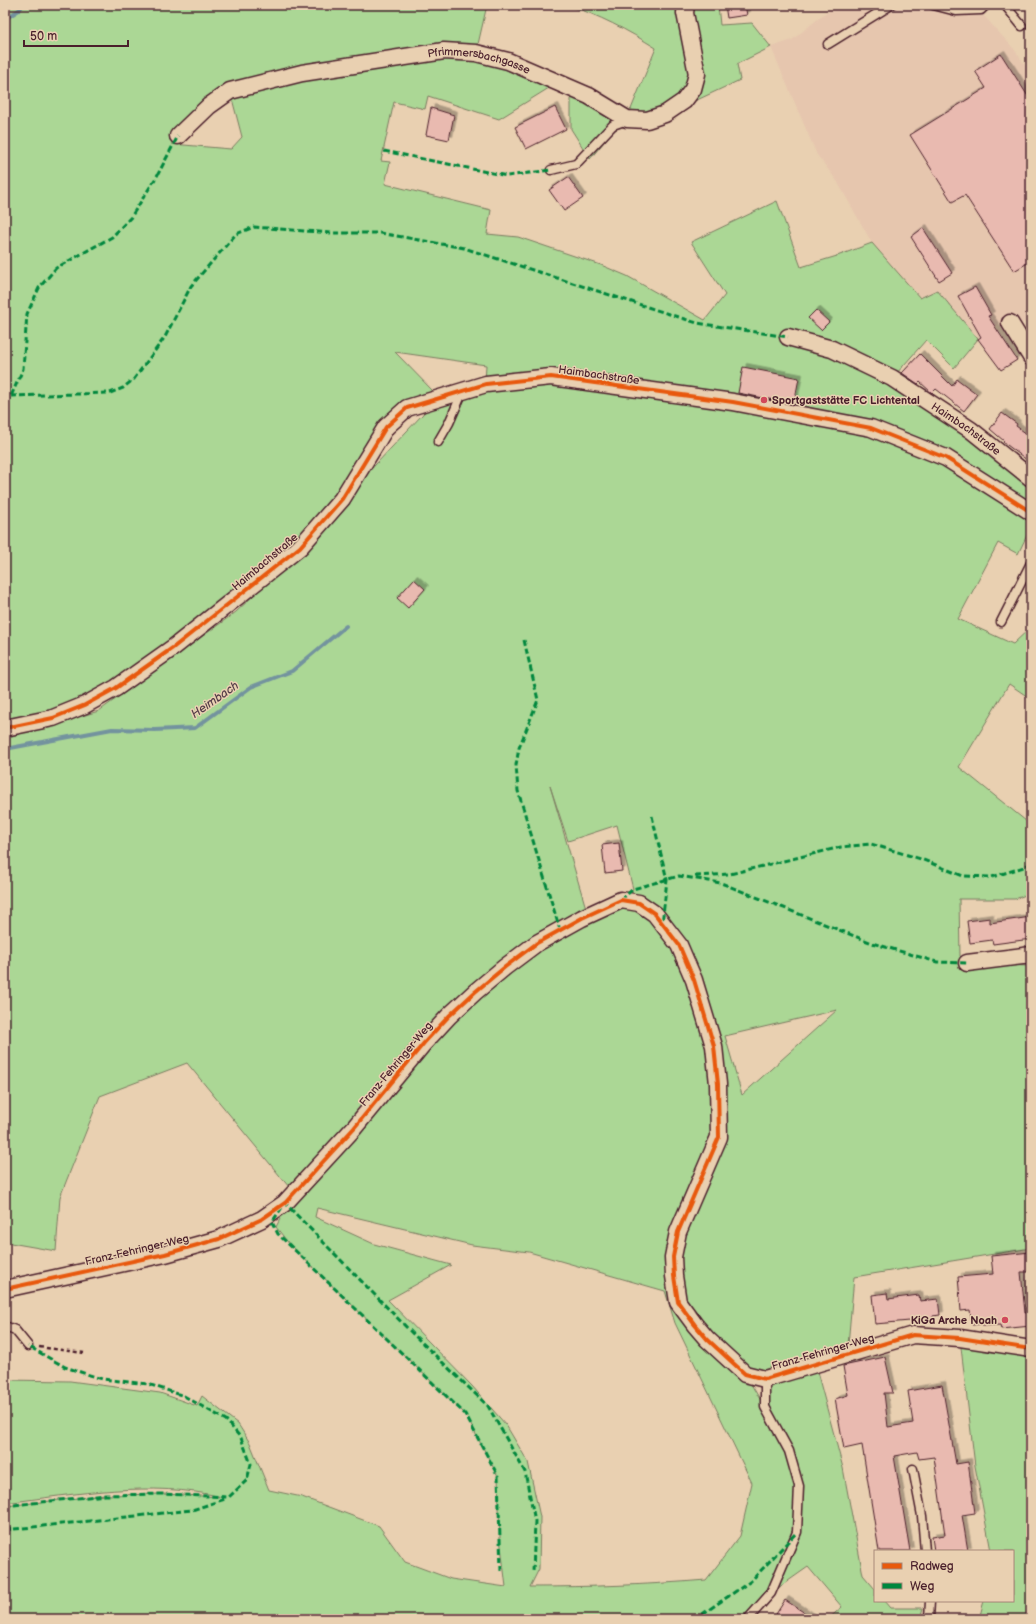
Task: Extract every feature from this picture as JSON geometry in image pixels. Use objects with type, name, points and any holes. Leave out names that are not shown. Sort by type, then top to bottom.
[{"type":"street","name":"Pfrimmersbachgasse","points":[[178,136],[199,114],[230,91],[302,73],[444,51],[476,53],[508,61],[589,96],[627,119],[647,120],[664,114],[684,101],[693,89],[697,74],[685,13],[686,5]]},
{"type":"street","points":[[1010,323],[1031,357]]},
{"type":"street","name":"Haimbachstraße","points":[[788,337],[832,349],[892,378],[971,430],[1031,478]]},
{"type":"street","name":"Haimbachstraße","points":[[5,728],[53,718],[86,705],[116,688],[174,647],[300,547],[342,499],[386,427],[407,408],[486,384],[551,377],[733,402],[871,428],[946,458],[1031,512]]},
{"type":"street","name":"Franz-Fehringer-Weg","points":[[5,1289],[165,1254],[218,1239],[262,1219],[285,1204],[354,1128],[424,1042],[449,1016],[505,967],[537,943],[582,918],[621,900],[639,903],[655,914],[679,945],[694,980],[714,1046],[718,1084],[720,1137],[678,1232],[673,1257],[678,1302],[707,1339],[744,1374],[765,1379],[913,1335],[960,1338],[1031,1349]]},
{"type":"street","points":[[967,963],[1031,954]]},
{"type":"lane","points":[[828,44],[891,5]]},
{"type":"lane","points":[[933,5],[956,11],[981,10],[986,5]]},
{"type":"lane","points":[[1004,5],[1022,26]]},
{"type":"lane","points":[[551,170],[576,164],[613,125],[627,119]]},
{"type":"lane","points":[[438,442],[464,391]]},
{"type":"lane","points":[[1001,622],[1031,563]]},
{"type":"lane","points":[[5,1326],[15,1330],[28,1346]]},
{"type":"lane","points":[[748,1619],[772,1593],[797,1532],[799,1486],[789,1451],[765,1407],[765,1379]]},
{"type":"lane","points":[[913,1469],[922,1516],[925,1550]]},
{"type":"lane","points":[[929,1619],[930,1602]]},
{"type":"path","points":[[28,1346],[84,1353]]},
{"type":"shaded area","points":[[835,5],[974,5],[1014,49],[1031,74],[1031,319],[1023,323],[1007,318],[978,339],[937,290],[921,298],[872,243],[837,181],[817,155],[771,47],[792,40]]},
{"type":"green space","points":[[5,5],[487,5],[476,53],[557,83],[499,119],[428,96],[425,109],[394,102],[381,161],[390,162],[385,184],[491,210],[487,234],[518,237],[601,265],[627,276],[705,320],[725,295],[691,242],[777,201],[801,267],[872,243],[920,298],[937,290],[978,339],[954,368],[926,340],[889,382],[1031,482],[1031,532],[1029,531],[1018,554],[998,543],[958,619],[1013,644],[1031,627],[1031,699],[1009,684],[959,767],[1031,825],[1031,893],[1015,899],[959,899],[960,956],[967,963],[1027,966],[1031,964],[1031,1248],[854,1277],[848,1345],[815,1364],[843,1468],[863,1575],[874,1588],[874,1602],[886,1602],[891,1608],[923,1608],[920,1619],[828,1619],[842,1607],[808,1567],[771,1593],[748,1619],[5,1619],[5,1506],[105,1495],[162,1494],[222,1497],[195,1492],[141,1489],[114,1490],[5,1503],[5,1380],[70,1381],[160,1393],[197,1406],[202,1396],[238,1424],[250,1443],[269,1490],[302,1497],[379,1526],[405,1562],[451,1579],[506,1587],[500,1538],[498,1476],[465,1414],[290,1245],[276,1227],[283,1213],[462,994],[313,1167],[289,1187],[187,1063],[100,1096],[60,1197],[56,1251],[5,1242],[5,738],[99,711],[236,612],[310,542],[361,480],[437,399],[485,384],[486,365],[395,352],[433,391],[398,406],[334,507],[294,548],[92,698],[5,726]],"holes":[[[230,91],[242,137],[231,149],[172,144],[170,134]],[[550,786],[568,841],[617,825],[633,889],[588,915]],[[837,1010],[742,1095],[725,1036]],[[317,1208],[472,1245],[529,1252],[665,1291],[675,1323],[752,1483],[740,1536],[706,1580],[574,1587],[530,1587],[539,1569],[540,1517],[528,1462],[506,1425],[472,1386],[388,1300],[451,1265],[374,1244],[315,1217]],[[745,1374],[765,1379],[764,1406]]]},
{"type":"green space","points":[[567,5],[718,5],[720,25],[752,23],[771,47],[737,64],[740,80],[697,100],[627,119],[656,48],[613,24],[590,13]]},
{"type":"green space","points":[[571,89],[627,119],[609,136],[590,159],[571,129]]},
{"type":"green space","points":[[960,1339],[1031,1349],[1031,1619],[979,1619],[984,1602],[1014,1602],[1014,1550],[991,1550],[975,1466]]},
{"type":"building","points":[[725,5],[745,5],[747,15],[727,18]]},
{"type":"building","points":[[1001,54],[1031,101],[1031,261],[1014,271],[965,195],[952,202],[910,135],[986,88],[975,71]]},
{"type":"building","points":[[555,107],[566,129],[526,149],[515,127]]},
{"type":"building","points":[[431,108],[454,115],[449,140],[426,135]]},
{"type":"building","points":[[568,177],[583,198],[564,211],[549,190]]},
{"type":"building","points":[[923,228],[952,273],[939,281],[911,237]]},
{"type":"building","points":[[975,287],[991,315],[988,316],[1017,360],[1001,370],[978,339],[981,337],[958,296]]},
{"type":"building","points":[[816,310],[829,322],[821,330],[808,318]]},
{"type":"building","points":[[920,354],[952,386],[957,379],[977,394],[964,411],[936,389],[932,393],[920,382],[918,384],[902,373]]},
{"type":"building","points":[[743,367],[799,378],[794,404],[738,393]]},
{"type":"building","points":[[1002,413],[1031,437],[1031,463],[1003,442],[1004,441],[990,429]]},
{"type":"building","points":[[414,579],[425,589],[408,608],[397,598]]},
{"type":"building","points":[[619,843],[622,871],[605,873],[602,845]]},
{"type":"building","points":[[1031,917],[1031,939],[993,944],[992,940],[970,943],[967,921],[990,918],[990,923]]},
{"type":"building","points":[[1031,1252],[1031,1272],[1021,1272],[1025,1313],[1031,1312],[1031,1326],[1001,1329],[1000,1325],[972,1325],[970,1310],[961,1311],[958,1277],[993,1274],[991,1256]]},
{"type":"building","points":[[887,1293],[888,1299],[919,1295],[920,1301],[938,1299],[940,1315],[933,1316],[933,1319],[875,1324],[872,1295]]},
{"type":"building","points":[[885,1357],[893,1393],[884,1393],[888,1427],[913,1423],[908,1391],[942,1385],[956,1464],[968,1462],[975,1513],[962,1515],[968,1550],[934,1550],[932,1537],[945,1535],[934,1457],[919,1459],[917,1452],[894,1456],[910,1550],[879,1550],[862,1445],[844,1449],[835,1399],[848,1395],[843,1366]]},
{"type":"building","points":[[785,1600],[814,1619],[773,1619]]},
{"type":"waterway","points":[[5,19],[19,10],[23,5]]},
{"type":"waterway","name":"Heimbach","points":[[5,749],[112,729],[155,730],[195,728],[251,687],[292,671],[346,626]]},
{"type":"marked path","points":[[5,402],[11,396],[23,369],[27,314],[39,288],[56,268],[112,237],[131,217],[157,176],[178,136]]},
{"type":"marked path","points":[[384,151],[507,176],[551,170]]},
{"type":"marked path","points":[[11,396],[110,393],[123,388],[134,379],[165,337],[191,286],[236,234],[254,227],[331,233],[380,233],[464,248],[697,323],[788,337]]},
{"type":"marked path","points":[[524,640],[538,700],[519,748],[516,765],[518,791],[560,930]]},
{"type":"marked path","points":[[652,816],[667,880],[662,924]]},
{"type":"marked path","points":[[695,876],[730,874],[841,847],[871,844],[921,859],[963,876],[992,877],[1024,867],[1031,863]]},
{"type":"marked path","points":[[621,900],[633,889],[679,876],[721,883],[872,943],[937,962],[967,963]]},
{"type":"marked path","points":[[501,1571],[498,1476],[465,1414],[278,1234],[272,1222],[285,1203],[415,1336],[488,1406],[525,1472],[535,1521],[533,1572]]},
{"type":"marked path","points":[[5,1506],[105,1495],[162,1494],[229,1497],[247,1480],[251,1464],[241,1438],[226,1420],[184,1396],[148,1384],[102,1379],[65,1367],[28,1346]]},
{"type":"marked path","points":[[5,1530],[192,1510],[225,1499]]},
{"type":"marked path","points":[[695,1619],[751,1581],[797,1532]]},
{"type":"cycle path","points":[[5,728],[53,718],[85,705],[116,688],[174,647],[300,547],[342,499],[386,427],[407,408],[486,384],[551,377],[733,402],[871,428],[946,458],[1031,512]]},
{"type":"cycle path","points":[[5,1289],[165,1254],[219,1239],[262,1219],[285,1203],[354,1128],[424,1043],[449,1016],[475,992],[537,943],[582,918],[621,900],[639,903],[655,914],[679,945],[694,980],[714,1046],[718,1084],[719,1137],[678,1232],[673,1257],[678,1302],[707,1339],[745,1374],[765,1379],[913,1335],[960,1338],[1031,1349]]},
{"type":"place","name":"Sportgaststätte FC Lichtental","points":[[764,400]]},
{"type":"place","name":"KiGa Arche Noah","points":[[1005,1320]]}]
